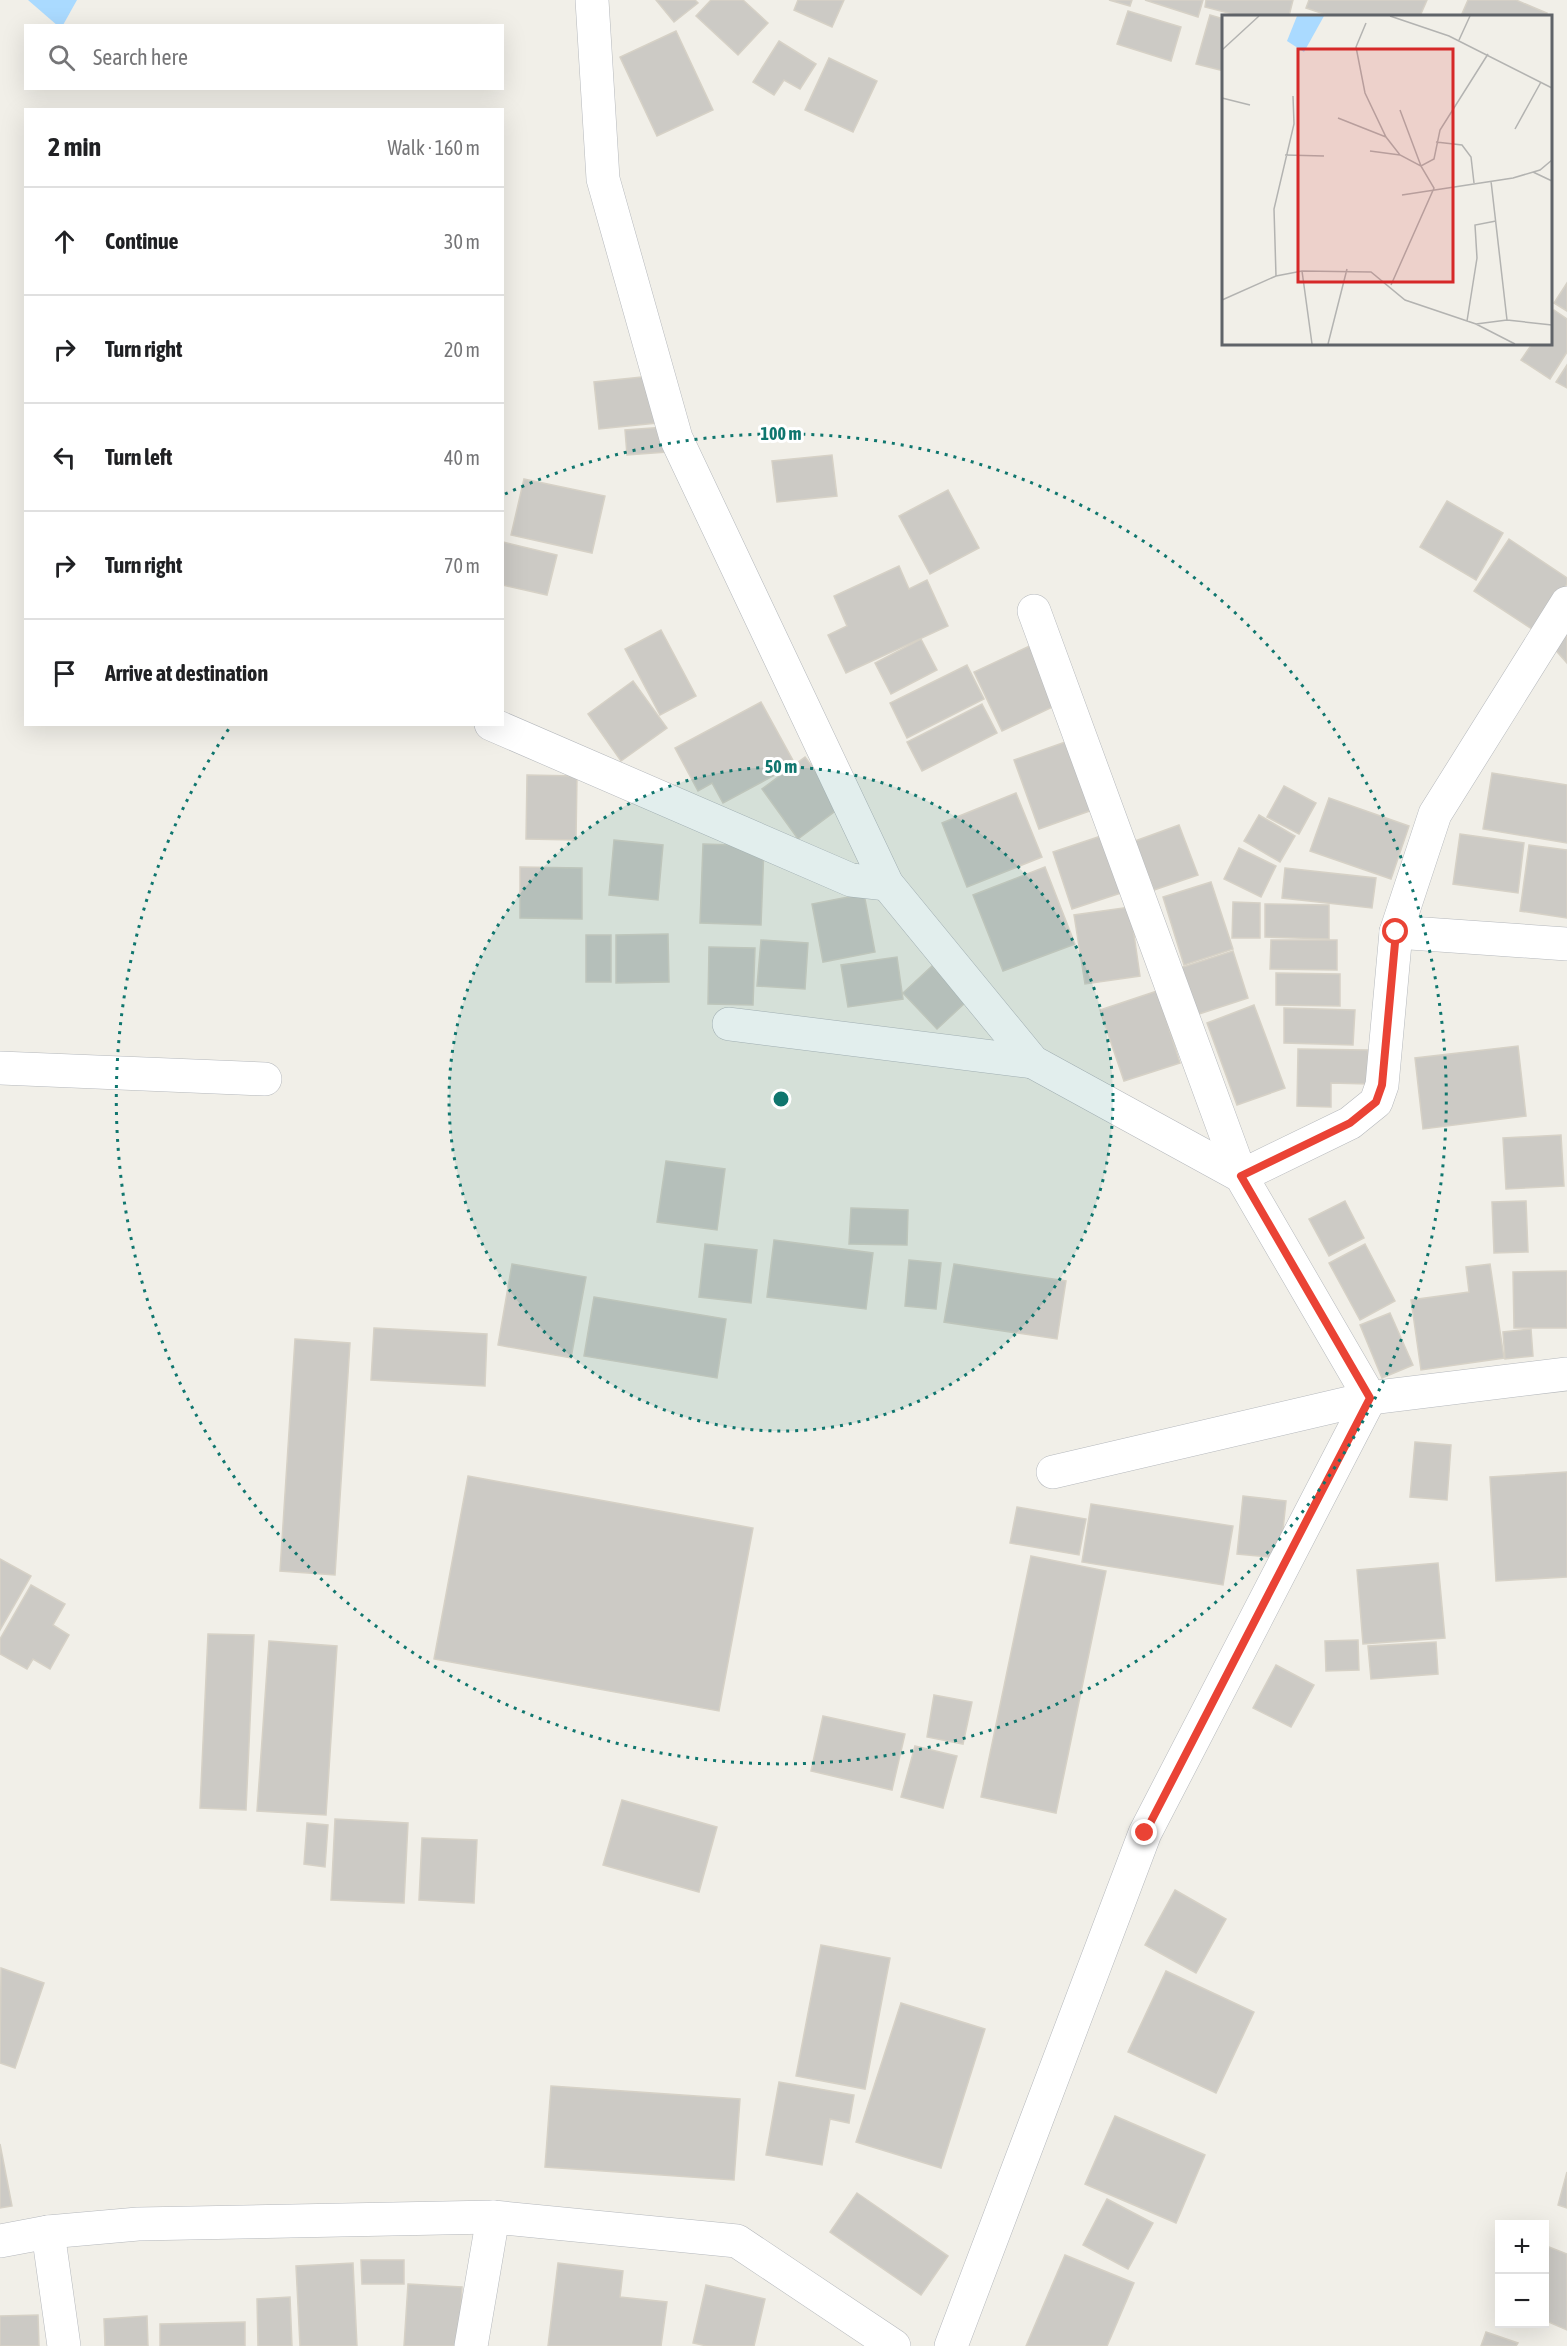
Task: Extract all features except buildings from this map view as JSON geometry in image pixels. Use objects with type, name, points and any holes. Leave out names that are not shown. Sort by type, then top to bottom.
[{"type":"street","points":[[592,0],[603,179],[676,438],[887,884],[1033,1062]]},
{"type":"street","points":[[1241,1176],[1350,1123],[1376,1102],[1382,1085],[1396,932],[1435,814],[1567,603]]},
{"type":"street","points":[[1034,611],[1241,1176],[1370,1398]]},
{"type":"street","points":[[495,726],[851,880],[887,884]]},
{"type":"street","points":[[1396,932],[1567,944]]},
{"type":"street","points":[[729,1024],[1033,1062],[1241,1176]]},
{"type":"street","points":[[0,1068],[265,1079]]},
{"type":"street","points":[[1053,1472],[1370,1398],[1567,1374]]},
{"type":"street","points":[[951,2346],[1145,1833],[1370,1398]]},
{"type":"street","points":[[471,2346],[493,2217]]},
{"type":"street","points":[[0,2241],[48,2232],[138,2224],[493,2217],[737,2241],[894,2346]]},
{"type":"street","points":[[48,2232],[64,2346]]},
{"type":"water","points":[[28,0],[77,0],[64,24],[56,24]]},
{"type":"route","points":[[1145,1833],[1370,1398],[1241,1176],[1350,1123],[1376,1102],[1382,1085],[1396,932]]}]
